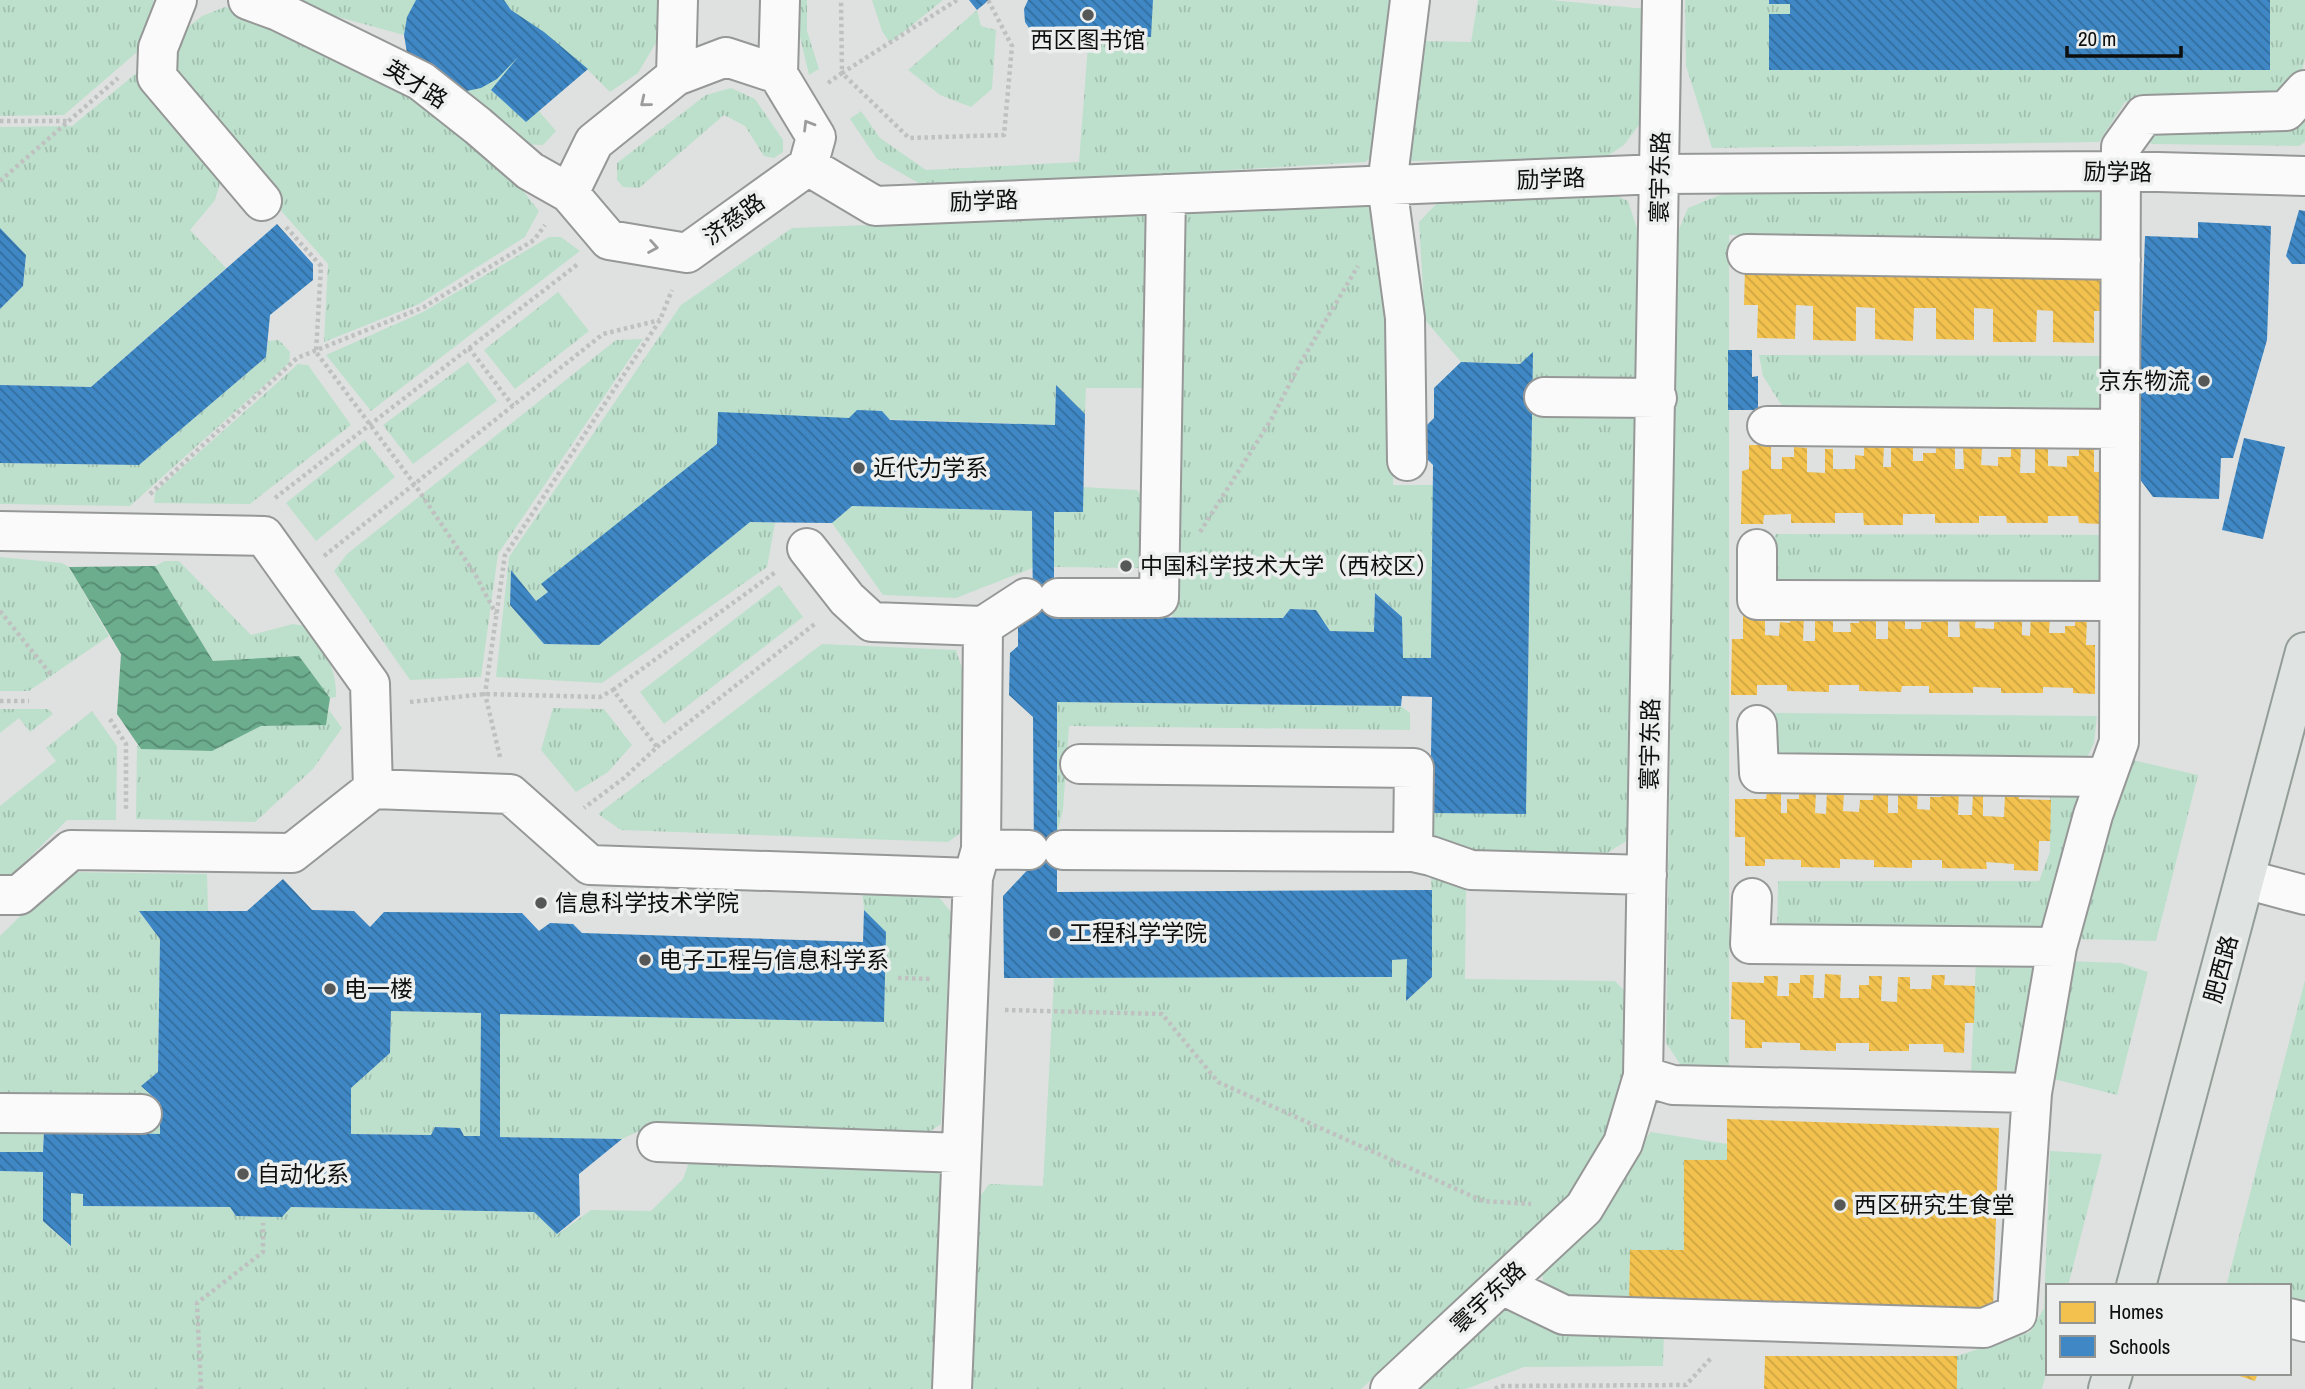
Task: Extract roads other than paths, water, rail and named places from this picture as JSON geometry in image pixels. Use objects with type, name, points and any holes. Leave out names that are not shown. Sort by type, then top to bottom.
[{"type":"main road","name":"肥西路","points":[[2137,1284],[2305,652]]},
{"type":"street","points":[[177,0],[158,48],[157,77],[262,201]]},
{"type":"street","name":"英才路","points":[[248,0],[278,11],[421,81],[530,171],[569,193]]},
{"type":"street","points":[[677,76],[678,0]]},
{"type":"street","points":[[780,0],[778,74],[816,137],[808,166]]},
{"type":"street","points":[[1407,461],[1405,318],[1387,185],[1410,0]]},
{"type":"street","name":"寰宇东路","points":[[1390,1389],[1584,1208],[1623,1143],[1643,1076],[1662,0]]},
{"type":"street","points":[[569,193],[594,142],[677,76],[726,57],[778,74]]},
{"type":"street","points":[[1502,1285],[1564,1315],[1984,1328],[2017,1314],[2032,1093],[2057,947],[2092,815],[2119,742],[2122,147],[2144,115],[2286,111],[2305,90]]},
{"type":"street","name":"济慈路","points":[[569,193],[609,240],[687,253],[808,166]]},
{"type":"street","name":"励学路","points":[[808,166],[874,206],[1661,174],[2121,171],[2305,176]]},
{"type":"street","points":[[807,548],[847,598],[872,622],[983,626],[1042,598],[1159,598],[1166,194]]},
{"type":"street","points":[[1746,254],[2120,260]]},
{"type":"street","points":[[1544,397],[1657,398]]},
{"type":"street","points":[[1767,426],[2120,429]]},
{"type":"street","points":[[0,531],[264,536],[370,684],[373,789]]},
{"type":"street","points":[[1756,549],[1757,600],[2119,601]]},
{"type":"street","points":[[952,1389],[961,1153],[977,864],[983,626]]},
{"type":"street","points":[[1757,725],[1759,773],[2106,777]]},
{"type":"street","points":[[1080,764],[1414,768],[1413,852]]},
{"type":"street","points":[[0,895],[19,895],[71,850],[292,853],[373,789],[510,794],[590,865],[977,864],[1046,850],[1413,852],[1471,870],[1647,875]]},
{"type":"street","points":[[2245,879],[2305,895]]},
{"type":"street","points":[[1752,898],[1750,944],[2057,947]]},
{"type":"street","points":[[1643,1076],[1673,1085],[2032,1093]]},
{"type":"street","points":[[0,1113],[142,1114]]},
{"type":"street","points":[[657,1142],[961,1153]]},
{"type":"water","points":[[155,566],[213,661],[299,656],[330,698],[326,725],[261,726],[212,751],[141,749],[117,714],[121,654],[69,567]]},
{"type":"place","name":"西区图书馆","points":[[1088,15]]},
{"type":"place","name":"京东物流","points":[[2204,381]]},
{"type":"place","name":"近代力学系","points":[[859,468]]},
{"type":"place","name":"中国科学技术大学（西校区）","points":[[1126,566]]},
{"type":"place","name":"信息科学技术学院","points":[[541,903]]},
{"type":"place","name":"工程科学学院","points":[[1055,933]]},
{"type":"place","name":"电子工程与信息科学系","points":[[645,960]]},
{"type":"place","name":"电一楼","points":[[330,989]]},
{"type":"place","name":"自动化系","points":[[243,1174]]},
{"type":"place","name":"西区研究生食堂","points":[[1840,1205]]}]
